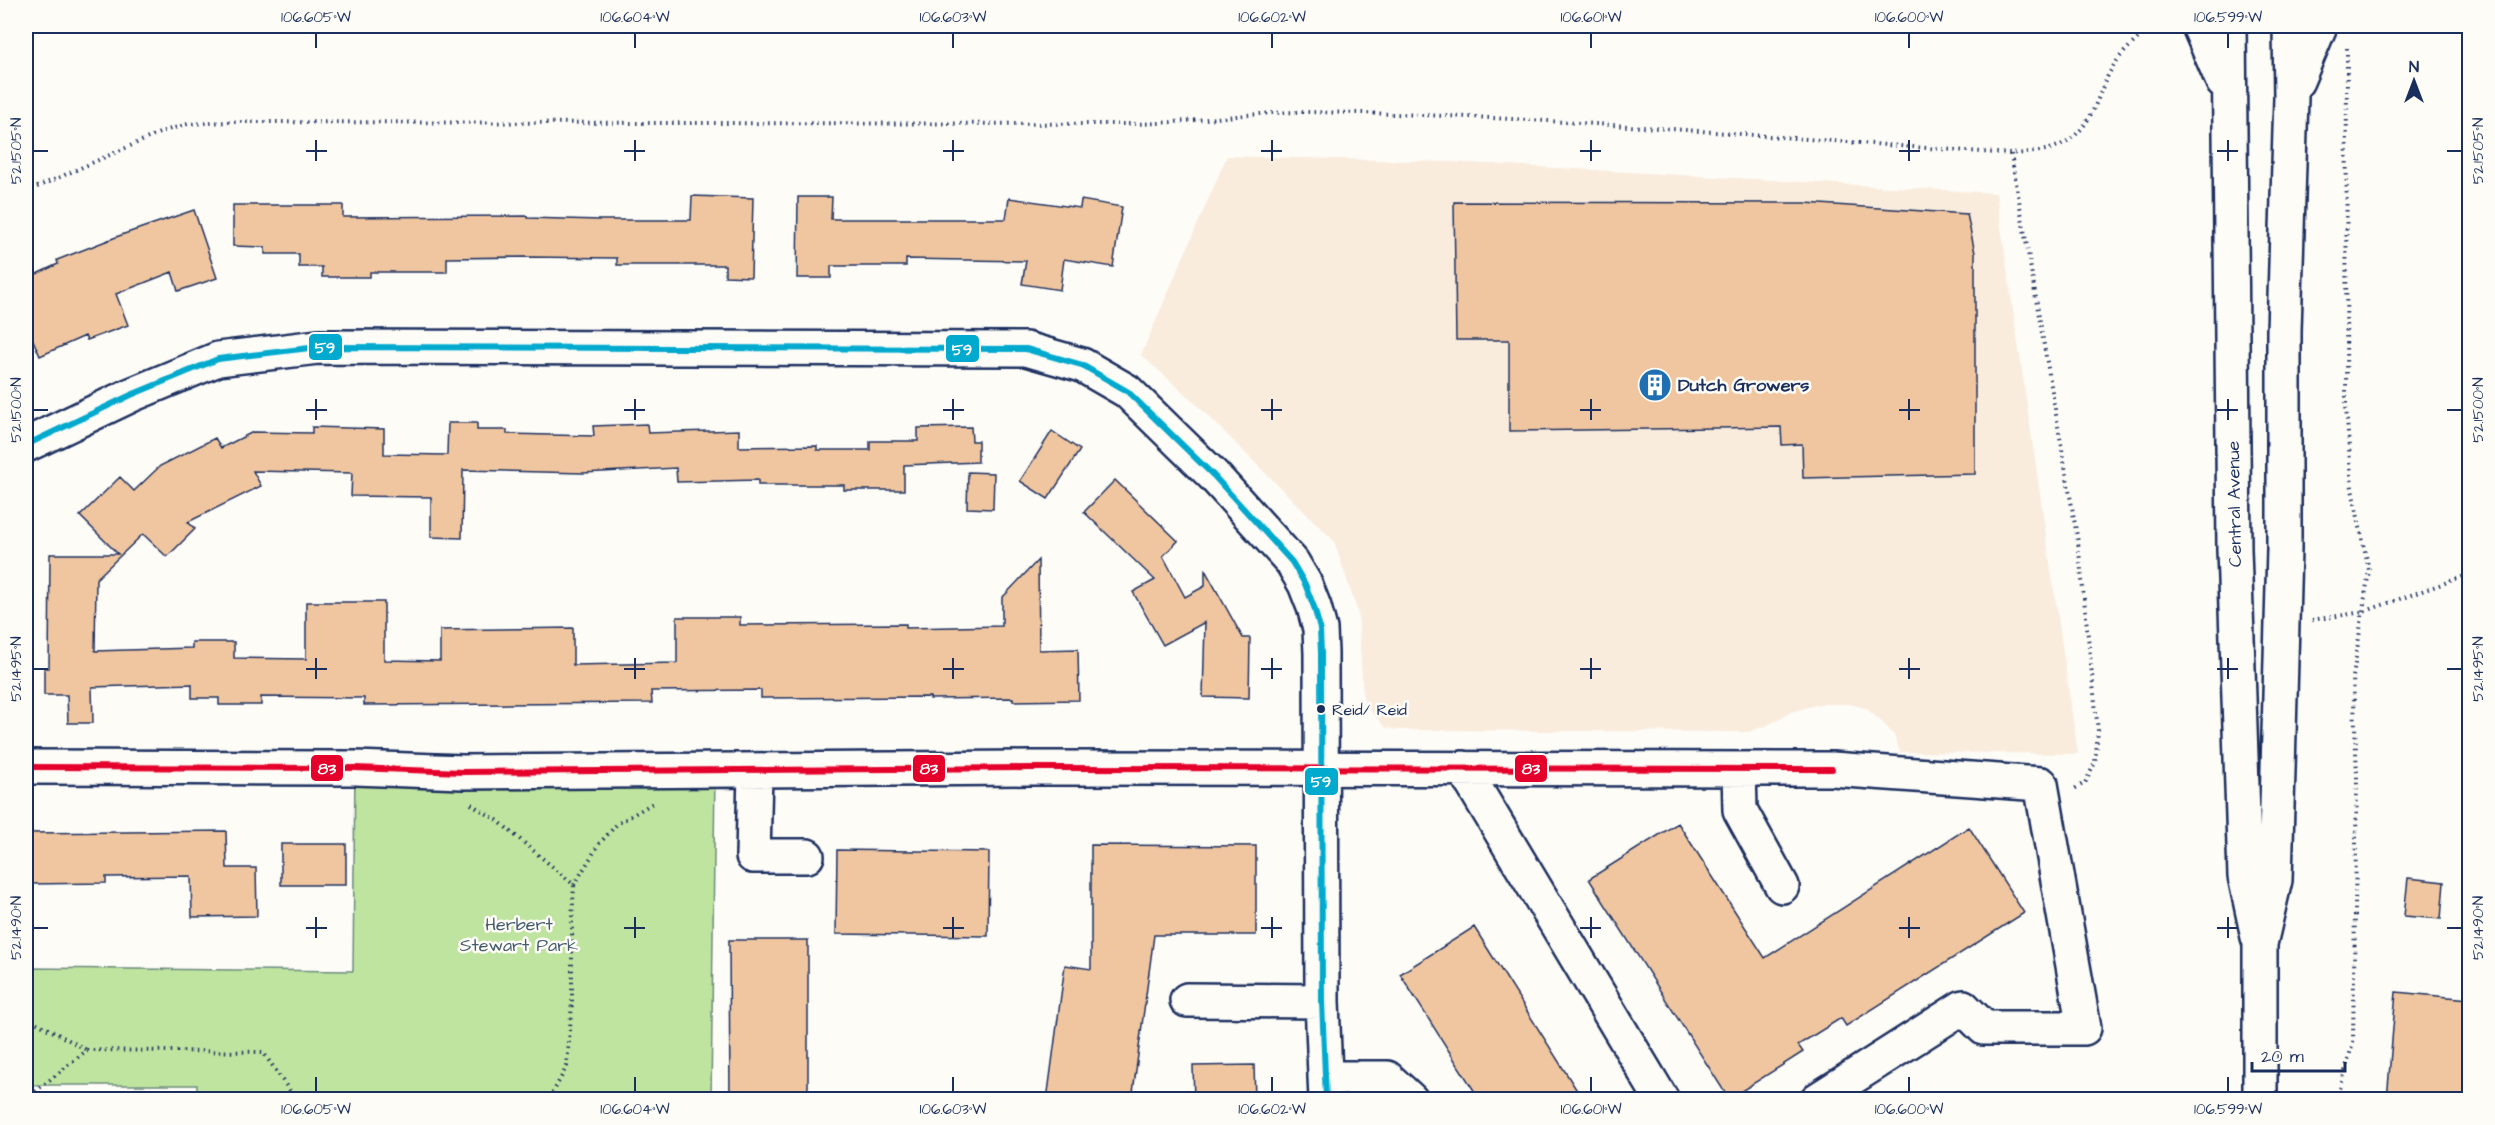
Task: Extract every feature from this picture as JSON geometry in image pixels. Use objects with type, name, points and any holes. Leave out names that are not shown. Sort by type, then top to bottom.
[{"type":"street","points":[[2199,26],[2230,96]]},
{"type":"street","name":"Central Avenue","points":[[2229,26],[2234,549],[2245,876],[2260,944],[2260,1100]]},
{"type":"street","name":"Central Avenue","points":[[2260,944],[2275,880],[2282,625],[2284,331],[2291,97],[2290,26]]},
{"type":"street","points":[[2291,97],[2335,32]]},
{"type":"street","points":[[26,445],[131,395],[218,360],[318,346],[1026,349],[1082,365],[1127,391],[1214,476],[1292,562],[1305,584],[1320,629],[1323,770],[1322,1001],[1325,1089],[1387,1078],[1410,1100]]},
{"type":"street","points":[[26,767],[355,768],[463,772],[754,772],[1030,768],[1832,769],[2041,784],[2084,1028],[1984,1028],[1963,1007],[1817,1100]]},
{"type":"street","points":[[1463,768],[1662,1100]]},
{"type":"street","points":[[1739,769],[1740,810],[1782,886]]},
{"type":"street","points":[[754,772],[753,856],[807,856]]},
{"type":"street","points":[[1186,1000],[1322,1001]]},
{"type":"path","points":[[26,192],[164,131],[188,124],[218,122],[1134,124],[1258,114],[1355,113],[1470,117],[2011,154],[2037,152],[2061,146],[2074,137],[2090,117],[2118,60],[2151,26]]},
{"type":"path","points":[[2335,32],[2347,46],[2346,406],[2352,489],[2369,570],[2353,677],[2357,776],[2353,1042],[2337,1100]]},
{"type":"path","points":[[2011,154],[2078,542],[2098,731],[2095,763],[2085,783],[2044,803]]},
{"type":"path","points":[[2282,625],[2363,612],[2469,574]]},
{"type":"path","points":[[463,799],[497,820],[574,885]]},
{"type":"path","points":[[549,1100],[567,1066],[572,1003],[574,885],[599,844],[617,824],[659,800]]},
{"type":"path","points":[[26,1017],[87,1050],[263,1052],[297,1100]]},
{"type":"path","points":[[26,1099],[87,1050]]},
{"type":"shaded area","name":"Dutch Growers","points":[[1227,156],[1452,162],[1996,193],[2078,754],[1900,752],[1894,735],[1883,723],[1866,708],[1849,704],[1819,704],[1791,712],[1768,725],[1748,732],[1395,730],[1385,727],[1365,705],[1358,613],[1334,541],[1191,399],[1141,355]]},
{"type":"green space","name":"Herbert Stewart Park","points":[[355,768],[715,771],[711,1099],[197,1100],[197,1085],[26,1085],[26,968],[353,971]]},
{"type":"building","points":[[692,196],[753,198],[751,277],[725,276],[725,265],[617,265],[617,258],[527,257],[447,258],[447,272],[370,272],[370,277],[322,277],[322,267],[299,267],[299,254],[265,254],[265,247],[233,246],[233,205],[343,205],[343,217],[527,216],[527,218],[600,220],[691,220]]},
{"type":"building","points":[[798,197],[832,197],[831,219],[1006,219],[1009,198],[1080,208],[1081,200],[1122,207],[1113,267],[1064,259],[1060,290],[1022,284],[1026,261],[906,259],[906,266],[831,266],[831,278],[797,278]]},
{"type":"building","points":[[1454,202],[1805,203],[1967,214],[1975,253],[1975,474],[1803,478],[1802,444],[1782,445],[1781,427],[1509,431],[1509,340],[1456,340]]},
{"type":"building","points":[[194,210],[217,278],[178,291],[172,272],[116,294],[128,325],[87,340],[85,336],[40,356],[26,324],[26,279],[58,264],[57,260]]},
{"type":"building","points":[[448,423],[477,423],[477,430],[507,430],[507,434],[594,436],[593,426],[647,424],[648,433],[739,430],[739,447],[817,446],[817,450],[870,450],[870,441],[918,441],[918,428],[971,427],[972,441],[978,441],[978,462],[904,465],[904,490],[844,490],[844,485],[758,485],[758,480],[677,482],[676,468],[583,473],[463,470],[462,538],[431,537],[431,497],[351,496],[352,473],[253,471],[261,486],[188,522],[195,529],[167,557],[143,534],[96,579],[95,651],[192,648],[192,642],[234,642],[234,658],[306,659],[306,602],[384,602],[384,660],[440,661],[440,630],[573,628],[573,665],[677,663],[677,617],[740,617],[740,625],[906,624],[906,628],[1002,626],[1002,598],[1038,560],[1039,650],[1078,649],[1079,700],[1013,701],[1013,698],[930,699],[930,697],[761,698],[761,690],[651,691],[652,703],[364,705],[364,698],[261,697],[261,705],[219,705],[219,698],[192,698],[192,684],[92,687],[93,723],[68,723],[67,695],[44,695],[44,668],[49,668],[50,554],[118,554],[80,516],[120,477],[134,491],[160,466],[215,438],[221,448],[253,432],[312,433],[312,427],[384,429],[384,454],[447,455]]},
{"type":"building","points":[[1052,431],[1080,450],[1048,499],[1020,481]]},
{"type":"building","points":[[968,472],[994,473],[993,509],[967,508]]},
{"type":"building","points":[[1115,480],[1178,541],[1163,556],[1185,597],[1205,586],[1205,570],[1243,638],[1250,638],[1249,698],[1203,697],[1205,622],[1163,645],[1133,592],[1155,580],[1084,512]]},
{"type":"building","points":[[1678,823],[1765,958],[1969,827],[2024,913],[1846,1026],[1841,1018],[1798,1045],[1803,1052],[1729,1099],[1589,879]]},
{"type":"building","points":[[226,831],[227,868],[256,868],[257,916],[192,917],[191,876],[106,877],[106,883],[29,884],[28,833]]},
{"type":"building","points":[[281,844],[346,844],[346,885],[281,885]]},
{"type":"building","points":[[1091,845],[1256,846],[1256,935],[1154,935],[1132,1100],[1047,1100],[1065,965],[1091,969]]},
{"type":"building","points":[[837,850],[989,852],[988,936],[836,934]]},
{"type":"building","points":[[2408,878],[2444,882],[2441,919],[2404,916]]},
{"type":"building","points":[[1474,927],[1583,1100],[1480,1100],[1400,974]]},
{"type":"building","points":[[729,940],[808,940],[808,1100],[730,1100]]},
{"type":"building","points":[[2396,992],[2469,999],[2469,1100],[2387,1100]]},
{"type":"building","points":[[1254,1065],[1255,1100],[1194,1100],[1193,1066]]},
{"type":"transit line","name":"59","points":[[26,445],[131,395],[218,359],[318,347],[1026,349],[1082,365],[1127,391],[1214,476],[1292,562],[1305,584],[1314,607],[1320,629],[1321,653],[1322,1001],[1326,1100]]},
{"type":"transit line","name":"83","points":[[26,767],[355,768],[463,772],[1030,768],[1832,769]]},
{"type":"place","name":"Dutch Growers","points":[[1655,385]]},
{"type":"place","name":"Reid/ Reid","points":[[1321,709]]}]
